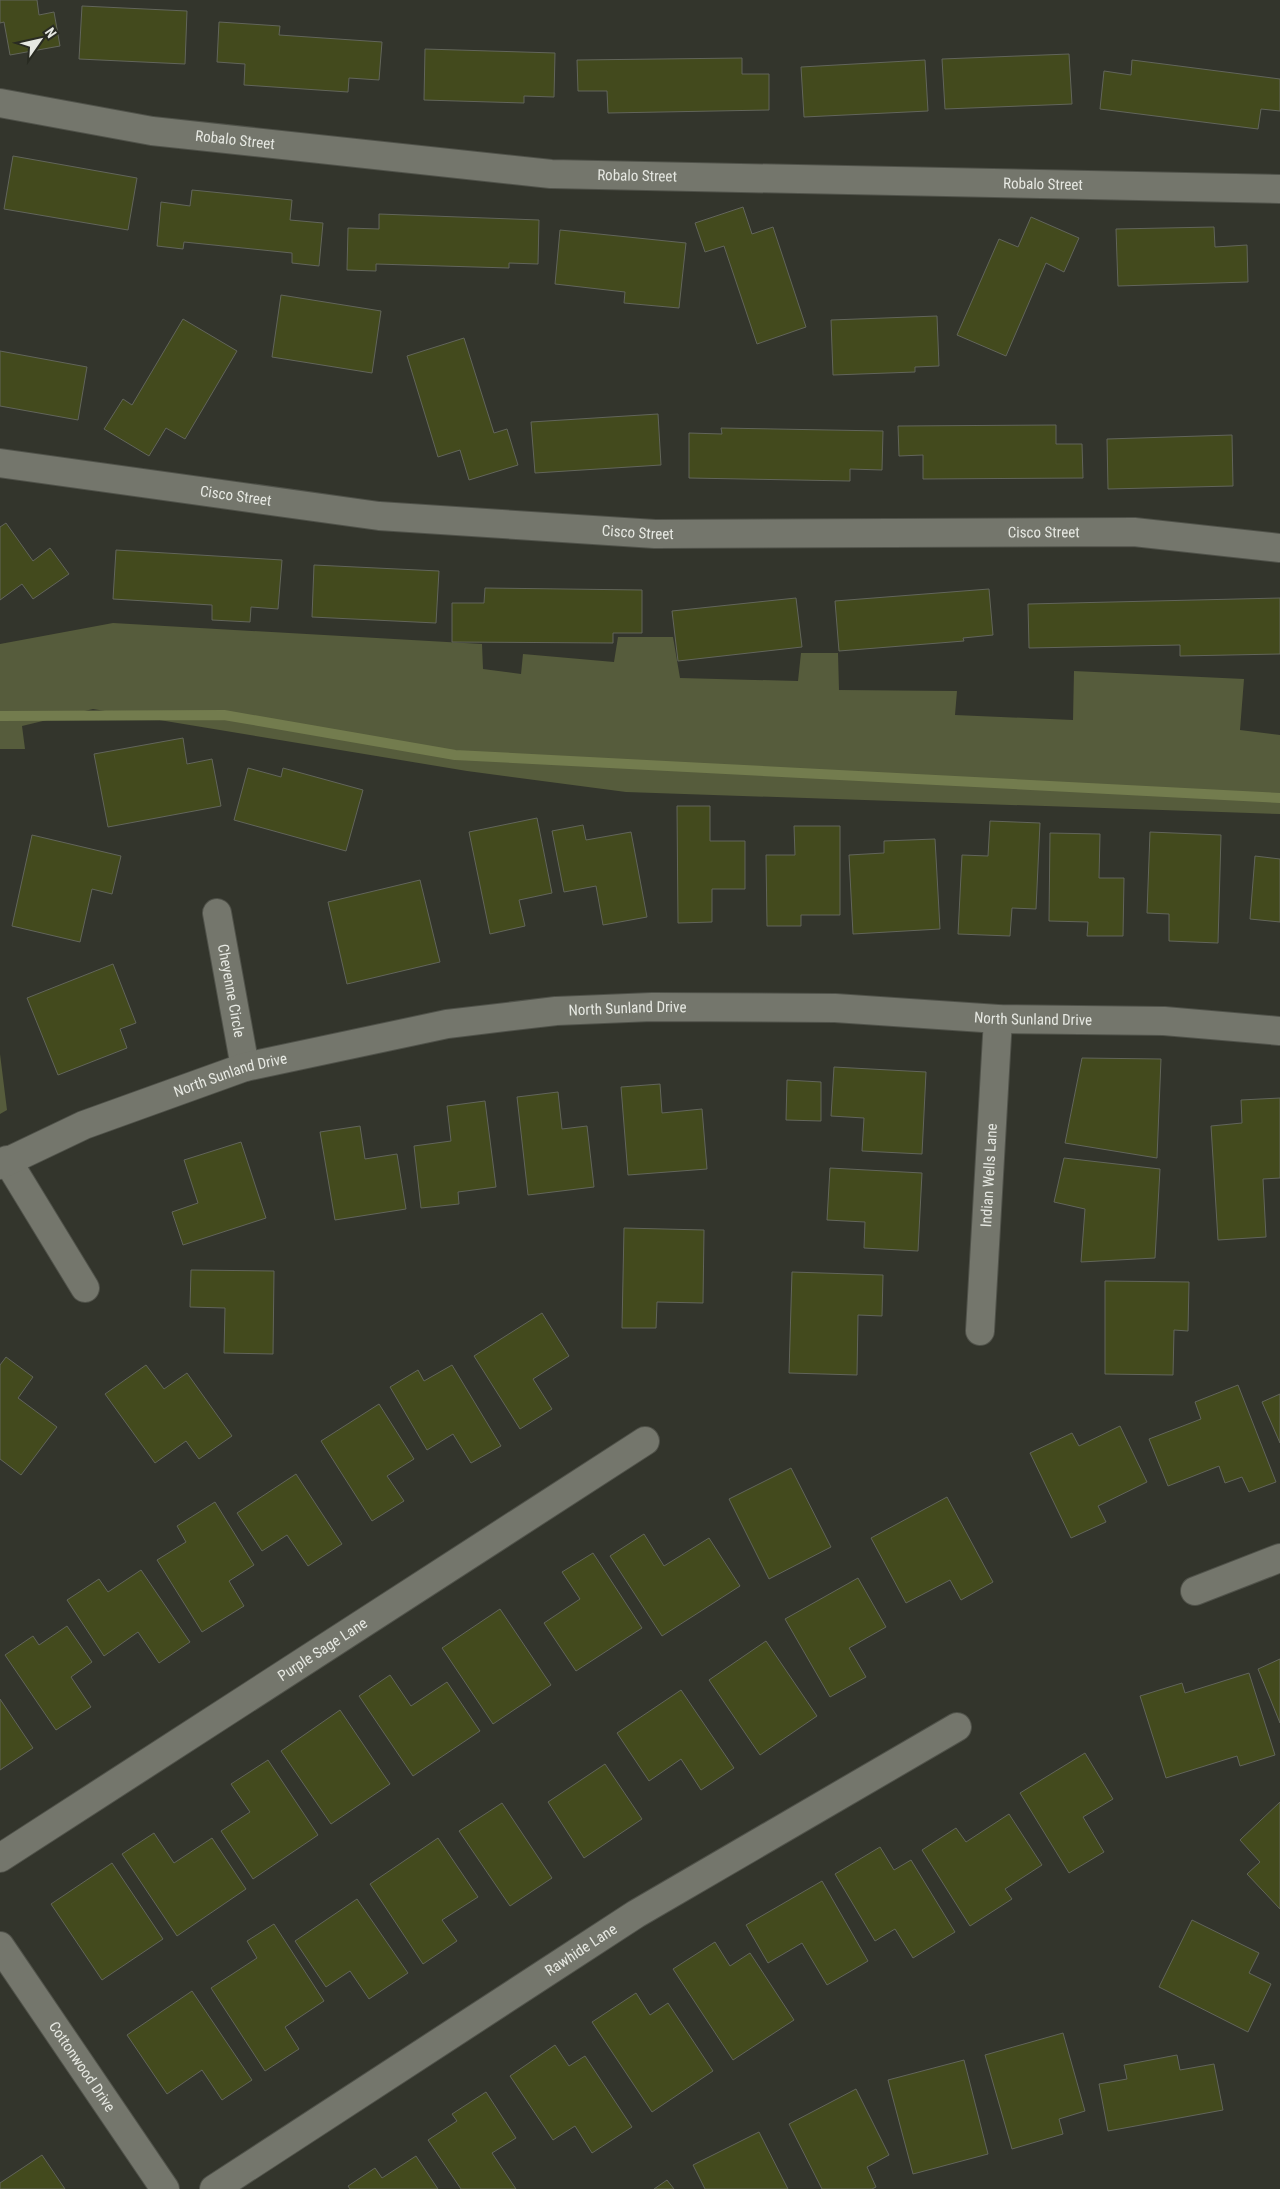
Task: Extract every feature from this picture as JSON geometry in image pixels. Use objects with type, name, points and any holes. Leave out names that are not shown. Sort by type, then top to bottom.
[{"type":"street","name":"Robalo Street","points":[[0,103],[152,130],[551,174],[1280,189]]},
{"type":"street","name":"Cisco Street","points":[[0,463],[379,516],[645,534],[1134,532],[1280,548]]},
{"type":"street","name":"Cheyenne Circle","points":[[217,913],[245,1067]]},
{"type":"street","name":"North Sunland Drive","points":[[3,1162],[84,1125],[245,1067],[448,1024],[556,1011],[652,1007],[835,1008],[998,1019],[1164,1022],[1280,1031]]},
{"type":"street","name":"Indian Wells Lane","points":[[980,1331],[998,1019]]},
{"type":"street","points":[[3,1162],[85,1288]]},
{"type":"street","name":"Purple Sage Lane","points":[[0,1858],[645,1441]]},
{"type":"street","points":[[1195,1591],[1280,1558]]},
{"type":"street","name":"Rawhide Lane","points":[[214,2189],[636,1914],[957,1727]]},
{"type":"street","name":"Cottonwood Drive","points":[[0,1946],[165,2189]]},
{"type":"green space","points":[[113,623],[482,644],[483,669],[521,674],[523,654],[614,662],[618,637],[673,637],[680,678],[798,681],[801,653],[838,653],[839,690],[957,691],[955,715],[1073,720],[1074,671],[1244,679],[1240,730],[1280,735],[1280,814],[626,792],[467,771],[93,709],[22,726],[25,749],[0,749],[0,644]]},
{"type":"green space","points":[[0,1054],[7,1110],[0,1114]]},
{"type":"building","points":[[0,0],[37,0],[39,15],[54,12],[60,46],[10,55],[4,22],[0,23]]},
{"type":"building","points":[[82,6],[187,11],[185,64],[79,59]]},
{"type":"building","points":[[219,22],[280,26],[279,35],[382,42],[379,80],[349,78],[348,92],[244,85],[245,64],[217,62]]},
{"type":"building","points":[[425,49],[555,53],[554,97],[524,96],[524,103],[424,100]]},
{"type":"building","points":[[1069,54],[1072,104],[945,109],[942,59]]},
{"type":"building","points":[[742,58],[742,74],[769,74],[769,110],[608,113],[607,91],[578,91],[577,60]]},
{"type":"building","points":[[925,60],[928,111],[804,117],[801,67]]},
{"type":"building","points":[[1132,60],[1280,79],[1280,111],[1261,109],[1258,129],[1100,109],[1104,71],[1131,75]]},
{"type":"building","points":[[13,156],[137,178],[128,230],[4,209]]},
{"type":"building","points":[[192,190],[292,200],[290,220],[323,223],[319,266],[292,263],[292,253],[184,242],[183,249],[157,246],[161,202],[190,206]]},
{"type":"building","points":[[743,207],[752,234],[773,227],[806,327],[757,344],[724,246],[705,252],[695,223]]},
{"type":"building","points":[[379,214],[539,220],[538,264],[509,263],[509,268],[376,264],[376,271],[347,270],[348,228],[379,229]]},
{"type":"building","points":[[1031,217],[1079,238],[1064,272],[1046,263],[1006,356],[957,335],[999,239],[1018,247]]},
{"type":"building","points":[[1214,227],[1215,247],[1247,245],[1248,282],[1118,286],[1116,229]]},
{"type":"building","points":[[560,230],[686,243],[679,308],[624,303],[625,292],[555,284]]},
{"type":"building","points":[[281,295],[381,311],[372,373],[272,357]]},
{"type":"building","points":[[937,316],[939,366],[915,367],[915,372],[833,375],[831,320]]},
{"type":"building","points":[[183,319],[237,351],[185,439],[166,428],[149,456],[104,429],[123,399],[132,405]]},
{"type":"building","points":[[464,338],[494,433],[507,429],[518,465],[469,480],[460,450],[438,457],[407,356]]},
{"type":"building","points":[[0,351],[87,367],[78,420],[0,406]]},
{"type":"building","points":[[658,414],[661,465],[535,473],[531,422]]},
{"type":"building","points":[[1056,425],[1056,444],[1082,444],[1083,478],[923,479],[923,455],[899,456],[898,426]]},
{"type":"building","points":[[721,428],[883,431],[882,470],[850,469],[850,481],[689,478],[689,433],[722,434]]},
{"type":"building","points":[[1232,435],[1233,486],[1108,489],[1107,439]]},
{"type":"building","points":[[6,523],[33,561],[50,548],[69,574],[33,599],[22,584],[0,600],[0,527]]},
{"type":"building","points":[[116,550],[282,560],[278,609],[251,607],[250,622],[212,620],[212,605],[113,599]]},
{"type":"building","points":[[314,565],[439,571],[436,623],[312,617]]},
{"type":"building","points":[[485,588],[642,590],[642,633],[613,633],[613,643],[452,642],[452,603],[484,603]]},
{"type":"building","points":[[989,589],[993,635],[963,638],[964,641],[839,651],[835,601]]},
{"type":"building","points":[[796,598],[802,647],[678,661],[672,611]]},
{"type":"building","points":[[1280,598],[1280,654],[1180,656],[1180,645],[1029,648],[1028,604]]},
{"type":"building","points":[[183,738],[187,764],[212,759],[221,806],[108,827],[94,754]]},
{"type":"building","points":[[248,768],[281,777],[283,768],[363,790],[346,851],[234,820]]},
{"type":"building","points":[[677,806],[710,806],[710,841],[745,841],[745,889],[712,889],[712,922],[678,923]]},
{"type":"building","points":[[537,818],[552,893],[519,900],[525,926],[490,934],[469,832]]},
{"type":"building","points":[[990,821],[1040,823],[1036,909],[1012,908],[1010,936],[958,934],[962,855],[988,856]]},
{"type":"building","points":[[583,825],[586,840],[631,832],[647,917],[603,925],[596,886],[564,892],[552,831]]},
{"type":"building","points":[[794,826],[840,826],[840,915],[801,915],[801,926],[767,926],[766,855],[795,855]]},
{"type":"building","points":[[1150,832],[1221,835],[1218,943],[1169,941],[1169,914],[1147,913]]},
{"type":"building","points":[[1050,833],[1100,834],[1099,878],[1124,878],[1123,936],[1087,936],[1088,922],[1049,921]]},
{"type":"building","points":[[32,835],[121,856],[112,894],[92,889],[80,942],[12,926]]},
{"type":"building","points":[[935,839],[940,929],[853,934],[849,855],[884,853],[884,841]]},
{"type":"building","points":[[1255,856],[1280,859],[1280,922],[1250,919]]},
{"type":"building","points":[[420,880],[440,962],[347,984],[328,902]]},
{"type":"building","points":[[113,964],[136,1023],[120,1029],[127,1048],[58,1075],[27,998]]},
{"type":"building","points":[[1082,1058],[1161,1059],[1157,1158],[1065,1143]]},
{"type":"building","points":[[834,1067],[926,1072],[922,1154],[862,1151],[864,1118],[831,1116]]},
{"type":"building","points":[[787,1080],[821,1082],[821,1121],[786,1120]]},
{"type":"building","points":[[660,1084],[662,1113],[702,1109],[707,1169],[628,1175],[621,1087]]},
{"type":"building","points":[[558,1092],[562,1129],[587,1126],[594,1187],[528,1195],[517,1097]]},
{"type":"building","points":[[1280,1098],[1280,1178],[1263,1179],[1266,1237],[1218,1240],[1211,1126],[1242,1123],[1241,1100]]},
{"type":"building","points":[[485,1101],[496,1187],[458,1192],[459,1204],[421,1208],[414,1146],[451,1141],[447,1106]]},
{"type":"building","points":[[360,1126],[365,1159],[397,1154],[406,1209],[335,1220],[320,1132]]},
{"type":"building","points":[[241,1142],[266,1218],[183,1245],[172,1212],[198,1203],[184,1160]]},
{"type":"building","points":[[1064,1158],[1160,1169],[1155,1258],[1081,1262],[1085,1209],[1054,1202]]},
{"type":"building","points":[[830,1168],[922,1173],[918,1251],[864,1248],[865,1222],[827,1220]]},
{"type":"building","points":[[624,1228],[704,1230],[703,1303],[657,1302],[656,1328],[622,1328]]},
{"type":"building","points":[[191,1270],[274,1271],[273,1354],[224,1353],[225,1308],[190,1307]]},
{"type":"building","points":[[792,1272],[883,1275],[882,1316],[858,1315],[857,1375],[789,1373]]},
{"type":"building","points":[[1105,1281],[1189,1282],[1188,1331],[1174,1330],[1173,1375],[1105,1374]]},
{"type":"building","points":[[542,1313],[569,1356],[533,1379],[552,1409],[520,1429],[474,1356]]},
{"type":"building","points":[[6,1357],[33,1377],[18,1398],[57,1427],[21,1475],[0,1459],[0,1365]]},
{"type":"building","points":[[146,1365],[164,1389],[187,1373],[232,1436],[199,1459],[186,1441],[155,1463],[105,1394]]},
{"type":"building","points":[[452,1365],[501,1446],[471,1463],[453,1434],[427,1450],[390,1387],[418,1370],[424,1381]]},
{"type":"building","points":[[1238,1385],[1276,1482],[1249,1492],[1242,1477],[1225,1483],[1219,1466],[1168,1486],[1149,1439],[1201,1419],[1195,1402]]},
{"type":"building","points":[[1280,1394],[1280,1443],[1262,1402]]},
{"type":"building","points":[[379,1404],[414,1459],[387,1476],[404,1501],[372,1521],[321,1441]]},
{"type":"building","points":[[1120,1426],[1147,1482],[1098,1506],[1106,1522],[1071,1538],[1030,1453],[1072,1433],[1079,1446]]},
{"type":"building","points":[[791,1468],[831,1547],[769,1579],[729,1499]]},
{"type":"building","points":[[296,1474],[342,1544],[308,1566],[287,1535],[262,1551],[237,1513]]},
{"type":"building","points":[[947,1497],[993,1582],[961,1600],[950,1580],[906,1603],[871,1538]]},
{"type":"building","points":[[215,1502],[254,1565],[229,1581],[244,1606],[202,1632],[157,1560],[186,1542],[177,1526]]},
{"type":"building","points":[[644,1534],[664,1566],[709,1538],[740,1586],[662,1636],[610,1556]]},
{"type":"building","points":[[593,1553],[642,1628],[576,1671],[544,1623],[580,1599],[562,1572]]},
{"type":"building","points":[[141,1570],[190,1642],[159,1663],[138,1632],[104,1656],[67,1600],[99,1579],[108,1592]]},
{"type":"building","points":[[858,1578],[886,1627],[849,1648],[866,1677],[830,1697],[785,1619]]},
{"type":"building","points":[[500,1609],[551,1685],[493,1724],[442,1648]]},
{"type":"building","points":[[67,1626],[92,1662],[71,1677],[91,1707],[56,1730],[5,1655],[33,1636],[39,1645]]},
{"type":"building","points":[[766,1641],[817,1716],[760,1755],[709,1680]]},
{"type":"building","points":[[1280,1659],[1280,1723],[1258,1669]]},
{"type":"building","points":[[1249,1673],[1275,1755],[1240,1766],[1237,1756],[1166,1778],[1140,1696],[1182,1683],[1185,1693]]},
{"type":"building","points":[[390,1675],[411,1706],[447,1682],[480,1731],[413,1776],[359,1696]]},
{"type":"building","points":[[681,1690],[734,1768],[701,1790],[681,1759],[649,1781],[617,1733]]},
{"type":"building","points":[[0,1699],[33,1748],[0,1770]]},
{"type":"building","points":[[340,1710],[390,1784],[331,1824],[281,1751]]},
{"type":"building","points":[[1085,1753],[1113,1799],[1083,1817],[1104,1852],[1069,1873],[1020,1793]]},
{"type":"building","points":[[268,1760],[318,1835],[253,1879],[221,1831],[250,1812],[231,1784]]},
{"type":"building","points":[[605,1764],[642,1819],[584,1858],[548,1802]]},
{"type":"building","points":[[1280,1802],[1280,1909],[1247,1874],[1260,1862],[1240,1840]]},
{"type":"building","points":[[502,1803],[552,1878],[510,1906],[459,1831]]},
{"type":"building","points":[[1009,1814],[1042,1865],[1005,1889],[1012,1899],[970,1926],[922,1850],[956,1828],[966,1842]]},
{"type":"building","points":[[154,1833],[174,1863],[212,1838],[246,1889],[177,1936],[122,1854]]},
{"type":"building","points":[[438,1838],[478,1897],[442,1920],[457,1941],[423,1964],[370,1884]]},
{"type":"building","points":[[880,1847],[894,1870],[911,1860],[955,1932],[913,1958],[895,1929],[875,1941],[835,1874]]},
{"type":"building","points":[[112,1863],[163,1939],[102,1980],[51,1904]]},
{"type":"building","points":[[822,1881],[868,1961],[827,1985],[802,1943],[768,1963],[746,1925]]},
{"type":"building","points":[[357,1899],[408,1973],[369,1999],[350,1971],[326,1987],[295,1941]]},
{"type":"building","points":[[1192,1920],[1259,1953],[1249,1973],[1271,1984],[1248,2032],[1159,1987]]},
{"type":"building","points":[[274,1924],[324,2001],[285,2027],[299,2049],[265,2071],[211,1988],[257,1958],[247,1941]]},
{"type":"building","points":[[715,1942],[730,1966],[750,1953],[794,2020],[733,2060],[673,1969]]},
{"type":"building","points":[[192,1991],[252,2080],[222,2100],[202,2070],[167,2094],[127,2035]]},
{"type":"building","points":[[636,1993],[650,2015],[668,2003],[713,2071],[652,2112],[592,2022]]},
{"type":"building","points":[[1063,2033],[1085,2111],[1059,2119],[1063,2134],[1012,2149],[985,2055]]},
{"type":"building","points":[[555,2045],[569,2066],[585,2056],[632,2127],[592,2153],[575,2126],[553,2140],[510,2076]]},
{"type":"building","points":[[1177,2055],[1180,2070],[1214,2064],[1223,2110],[1108,2131],[1099,2084],[1127,2079],[1124,2065]]},
{"type":"building","points":[[964,2060],[988,2154],[913,2174],[888,2080]]},
{"type":"building","points":[[856,2089],[889,2155],[867,2167],[876,2187],[872,2189],[822,2189],[789,2124]]},
{"type":"building","points":[[486,2092],[516,2138],[492,2153],[516,2189],[461,2189],[428,2140],[457,2121],[452,2114]]},
{"type":"building","points":[[759,2132],[788,2189],[705,2189],[693,2165]]},
{"type":"building","points":[[42,2155],[65,2189],[0,2189],[0,2183]]},
{"type":"building","points":[[416,2156],[438,2189],[350,2189],[348,2186],[375,2168],[382,2178]]},
{"type":"building","points":[[667,2180],[674,2189],[654,2189]]},
{"type":"waterway","points":[[0,716],[224,715],[455,755],[1280,798]]}]
